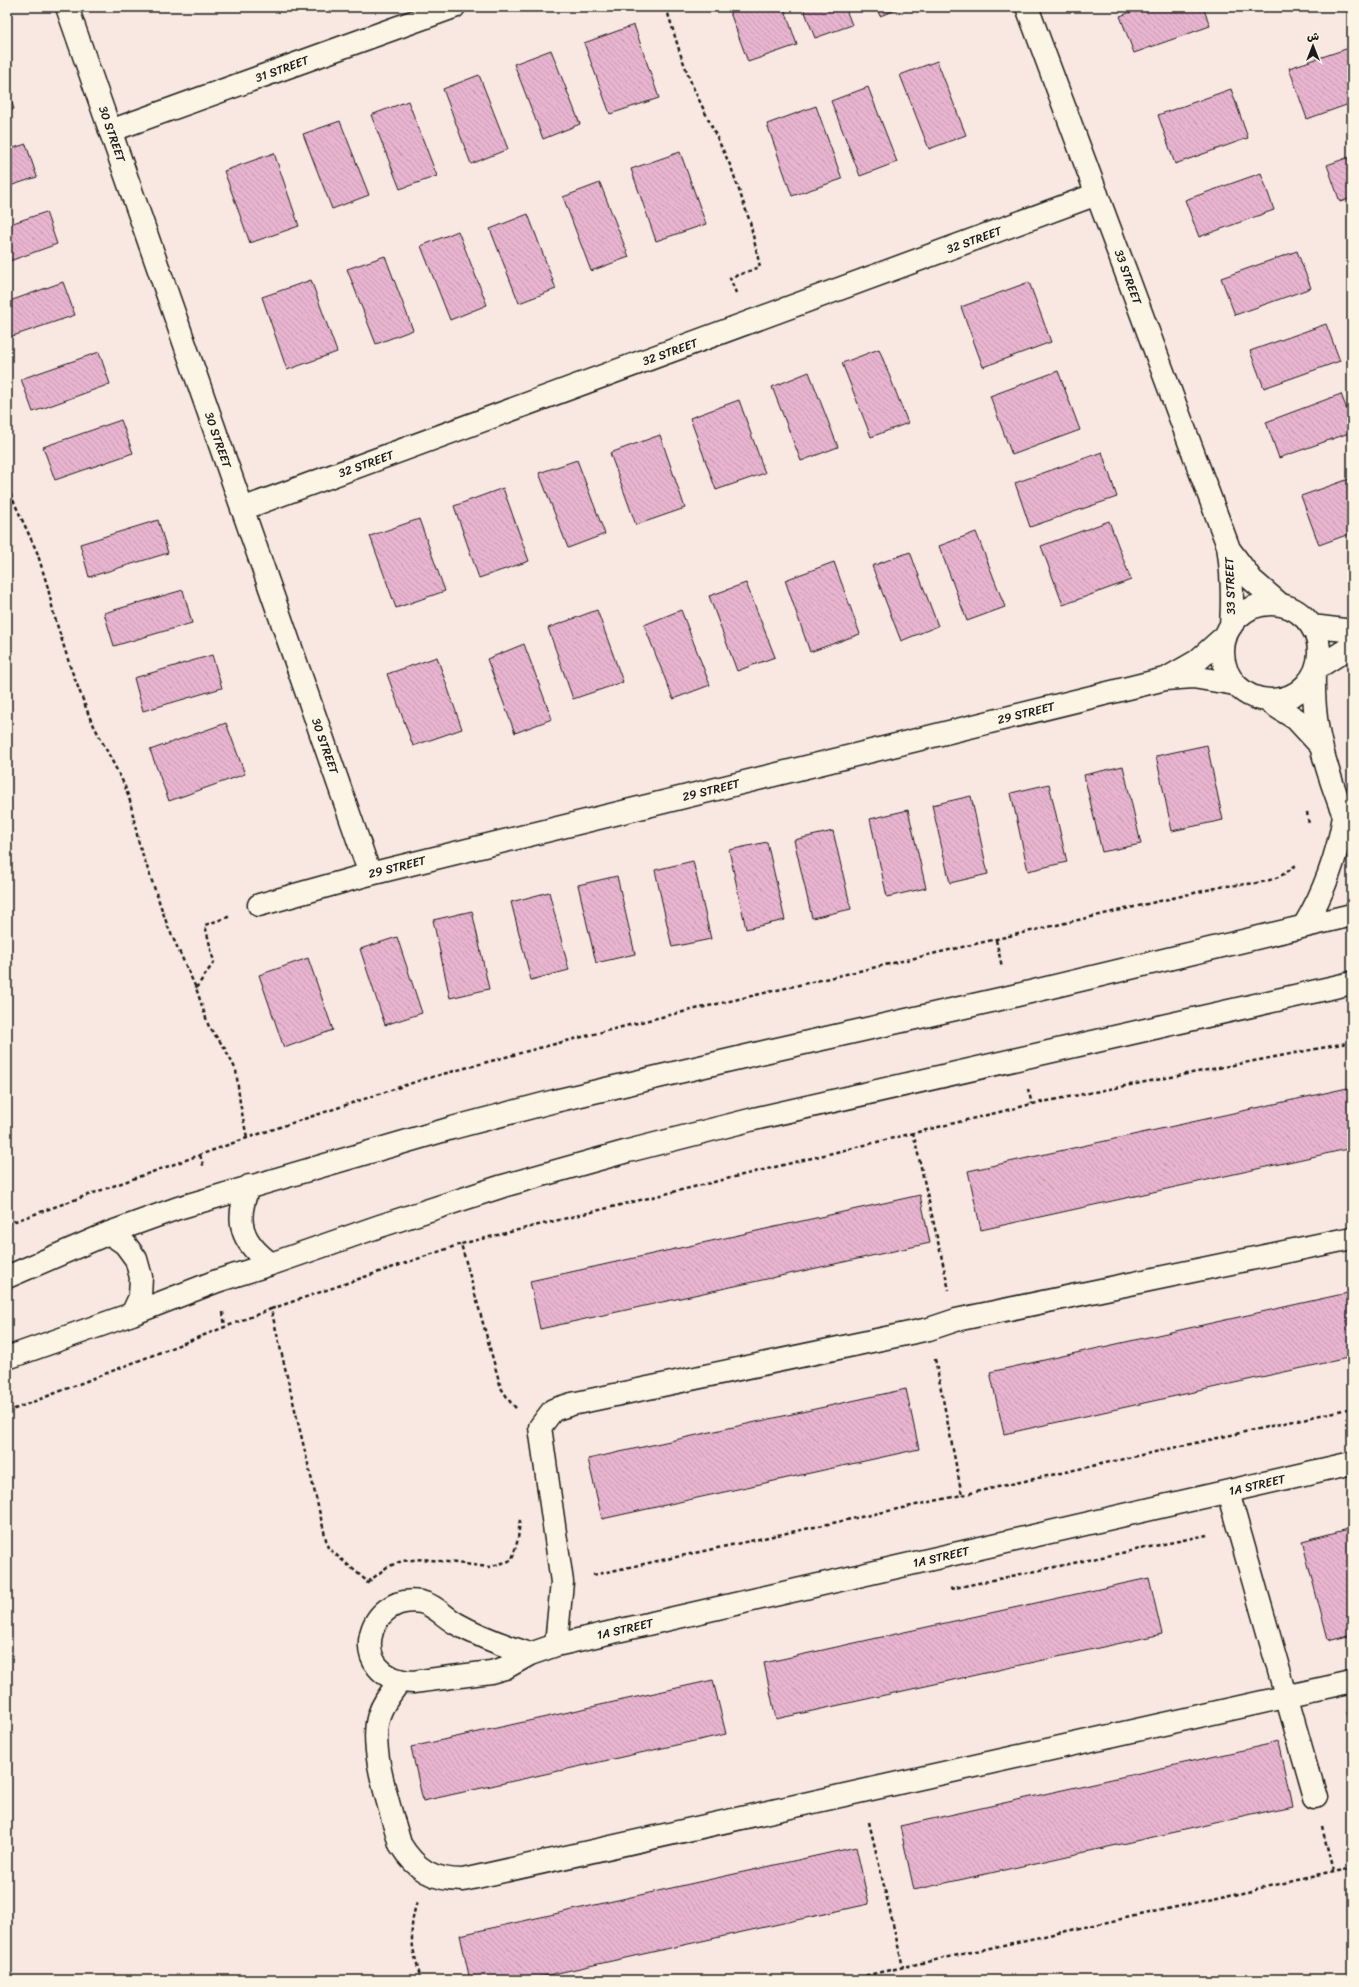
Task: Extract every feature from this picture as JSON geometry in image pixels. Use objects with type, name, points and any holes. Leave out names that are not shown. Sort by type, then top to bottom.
[{"type":"street","name":"30 STREET","points":[[67,7],[370,874]]},
{"type":"street","name":"31 STREET","points":[[110,131],[454,7]]},
{"type":"street","name":"33 STREET","points":[[1028,7],[1228,546],[1232,573],[1233,599],[1228,631]]},
{"type":"street","name":"32 STREET","points":[[242,509],[748,324],[1097,194]]},
{"type":"street","name":"33 STREET","points":[[1228,546],[1252,580],[1281,604]]},
{"type":"street","points":[[1304,926],[1316,906],[1348,825],[1336,795],[1320,745],[1314,710],[1316,671],[1320,654],[1318,640],[1312,626],[1299,613],[1281,604],[1266,604],[1252,607],[1240,614],[1228,631],[1223,649],[1224,662],[1228,674],[1235,684],[1244,692],[1266,700],[1296,719],[1320,745]]},
{"type":"street","points":[[1312,626],[1352,631]]},
{"type":"street","name":"29 STREET","points":[[1165,679],[1197,661],[1228,631]]},
{"type":"street","points":[[1266,700],[1281,699],[1294,694],[1306,686],[1316,671],[1352,646]]},
{"type":"street","name":"29 STREET","points":[[259,905],[370,874],[1165,679],[1193,677],[1235,684]]},
{"type":"street","points":[[7,1277],[109,1233],[178,1208],[249,1186],[555,1101],[1001,999],[1352,915]]},
{"type":"street","points":[[7,1358],[132,1314],[217,1281],[271,1264],[394,1221],[503,1186],[628,1151],[754,1119],[1352,983]]},
{"type":"street","points":[[249,1186],[242,1203],[241,1221],[246,1239],[257,1254],[271,1264]]},
{"type":"street","points":[[109,1233],[125,1244],[136,1259],[141,1278],[140,1297],[132,1314]]},
{"type":"street","points":[[556,1645],[562,1582],[540,1427],[553,1410],[572,1404],[929,1329],[956,1320],[1352,1238]]},
{"type":"street","name":"1A STREET","points":[[530,1654],[502,1645],[456,1624],[433,1606],[421,1602],[408,1602],[395,1605],[384,1612],[376,1622],[371,1633],[369,1646],[371,1658],[378,1668],[389,1676],[400,1681],[413,1682],[491,1672],[505,1668],[530,1654],[556,1645],[1352,1463]]},
{"type":"street","points":[[1228,1492],[1315,1797]]},
{"type":"street","points":[[400,1681],[387,1698],[379,1714],[375,1731],[375,1749],[400,1844],[408,1857],[420,1868],[433,1876],[448,1880],[463,1880],[1352,1682]]},
{"type":"path","points":[[666,7],[680,53],[692,85],[731,167],[750,222],[760,267],[730,278],[748,324]]},
{"type":"path","points":[[7,487],[37,552],[48,588],[60,639],[90,718],[124,784],[130,800],[140,844],[166,920],[183,962],[196,988],[209,1026],[224,1046],[236,1070],[240,1103],[248,1138]]},
{"type":"path","points":[[1310,827],[1306,804],[1336,795]]},
{"type":"path","points":[[7,1224],[248,1138],[421,1080],[546,1046],[1220,887],[1275,880],[1287,873],[1301,858]]},
{"type":"path","points":[[196,988],[214,962],[205,925],[259,905]]},
{"type":"path","points":[[271,1309],[461,1244],[913,1132],[1032,1104],[1352,1042]]},
{"type":"path","points":[[913,1132],[956,1320]]},
{"type":"path","points":[[461,1244],[501,1388],[511,1403],[540,1427]]},
{"type":"path","points":[[929,1329],[962,1495]]},
{"type":"path","points":[[562,1582],[1352,1408]]},
{"type":"path","points":[[368,1582],[387,1567],[402,1561],[423,1559],[489,1566],[512,1560],[518,1539],[520,1518],[548,1485]]},
{"type":"path","points":[[862,1792],[902,1967]]},
{"type":"path","points":[[1315,1797],[1333,1872]]},
{"type":"path","points":[[845,1980],[1352,1868]]},
{"type":"path","points":[[421,1980],[411,1944],[413,1916],[420,1894],[433,1876]]},
{"type":"building","points":[[728,7],[784,7],[797,45],[748,62]]},
{"type":"building","points":[[803,7],[845,7],[852,25],[815,38]]},
{"type":"building","points":[[876,7],[904,7],[880,16]]},
{"type":"building","points":[[1145,7],[1203,7],[1210,26],[1134,53],[1120,16]]},
{"type":"building","points":[[634,25],[659,98],[610,114],[584,43]]},
{"type":"building","points":[[1352,47],[1352,103],[1307,119],[1289,68]]},
{"type":"building","points":[[551,50],[580,124],[543,139],[514,64]]},
{"type":"building","points":[[937,61],[966,135],[929,149],[900,75]]},
{"type":"building","points":[[479,75],[508,149],[471,164],[443,89]]},
{"type":"building","points":[[868,87],[897,162],[860,176],[831,101]]},
{"type":"building","points":[[7,89],[14,109],[7,112]]},
{"type":"building","points":[[1231,89],[1248,138],[1175,164],[1158,115]]},
{"type":"building","points":[[408,101],[437,176],[400,189],[371,115]]},
{"type":"building","points":[[816,106],[842,179],[792,196],[767,124]]},
{"type":"building","points":[[340,121],[369,195],[332,209],[303,134]]},
{"type":"building","points":[[26,144],[37,177],[7,187],[7,150]]},
{"type":"building","points":[[680,152],[706,224],[656,241],[631,169]]},
{"type":"building","points":[[274,153],[299,226],[250,243],[224,171]]},
{"type":"building","points":[[1352,156],[1352,198],[1340,202],[1327,165]]},
{"type":"building","points":[[1261,173],[1274,210],[1199,237],[1185,200]]},
{"type":"building","points":[[600,183],[629,257],[591,271],[563,197]]},
{"type":"building","points":[[46,212],[57,244],[7,262],[7,225]]},
{"type":"building","points":[[528,214],[556,289],[519,303],[490,229]]},
{"type":"building","points":[[458,231],[487,305],[450,320],[421,246]]},
{"type":"building","points":[[1297,251],[1311,288],[1235,315],[1221,278]]},
{"type":"building","points":[[385,256],[413,330],[376,344],[347,269]]},
{"type":"building","points":[[311,280],[337,352],[287,370],[262,297]]},
{"type":"building","points":[[63,282],[75,315],[7,338],[7,302]]},
{"type":"building","points":[[1029,282],[1051,342],[983,367],[961,307]]},
{"type":"building","points":[[1326,324],[1340,361],[1264,388],[1250,351]]},
{"type":"building","points":[[879,349],[908,423],[871,437],[842,363]]},
{"type":"building","points":[[99,352],[110,384],[33,412],[21,379]]},
{"type":"building","points":[[1058,371],[1080,430],[1012,455],[990,396]]},
{"type":"building","points":[[809,372],[838,447],[801,461],[772,387]]},
{"type":"building","points":[[1341,394],[1352,423],[1352,432],[1279,458],[1266,422]]},
{"type":"building","points":[[739,400],[765,473],[716,490],[690,418]]},
{"type":"building","points":[[121,420],[133,453],[55,480],[43,447]]},
{"type":"building","points":[[660,435],[685,508],[636,525],[610,453]]},
{"type":"building","points":[[1102,452],[1117,497],[1030,527],[1015,483]]},
{"type":"building","points":[[577,460],[605,534],[568,548],[539,473]]},
{"type":"building","points":[[1352,478],[1352,533],[1319,545],[1301,496]]},
{"type":"building","points":[[503,488],[529,561],[479,578],[454,506]]},
{"type":"building","points":[[419,519],[445,591],[396,608],[370,536]]},
{"type":"building","points":[[158,520],[168,553],[89,577],[80,544]]},
{"type":"building","points":[[1109,521],[1131,580],[1063,605],[1041,546]]},
{"type":"building","points":[[976,532],[1005,607],[967,621],[939,546]]},
{"type":"building","points":[[910,552],[938,626],[901,641],[872,566]]},
{"type":"building","points":[[834,562],[860,634],[810,652],[785,580]]},
{"type":"building","points":[[746,583],[775,657],[737,671],[709,596]]},
{"type":"building","points":[[183,590],[192,623],[114,646],[104,613]]},
{"type":"building","points":[[597,610],[623,682],[573,699],[548,628]]},
{"type":"building","points":[[681,610],[710,685],[673,699],[644,625]]},
{"type":"building","points":[[524,644],[552,719],[515,733],[487,659]]},
{"type":"building","points":[[212,655],[222,688],[143,711],[134,678]]},
{"type":"building","points":[[437,657],[462,729],[413,746],[387,674]]},
{"type":"building","points":[[226,723],[245,774],[169,801],[150,750]]},
{"type":"building","points":[[1207,745],[1223,820],[1172,831],[1156,756]]},
{"type":"building","points":[[1123,766],[1141,844],[1102,852],[1084,775]]},
{"type":"building","points":[[1049,784],[1067,862],[1028,871],[1011,793]]},
{"type":"building","points":[[971,796],[988,874],[950,883],[932,805]]},
{"type":"building","points":[[908,810],[926,888],[887,897],[870,819]]},
{"type":"building","points":[[833,831],[851,909],[812,918],[794,840]]},
{"type":"building","points":[[767,842],[785,920],[746,929],[729,850]]},
{"type":"building","points":[[693,861],[711,939],[672,947],[655,870]]},
{"type":"building","points":[[617,876],[635,954],[596,963],[578,885]]},
{"type":"building","points":[[549,892],[569,970],[531,980],[511,902]]},
{"type":"building","points":[[472,911],[489,989],[450,998],[433,920]]},
{"type":"building","points":[[397,937],[422,1013],[385,1025],[360,949]]},
{"type":"building","points":[[308,958],[333,1030],[284,1048],[259,975]]},
{"type":"building","points":[[1352,1087],[1352,1148],[981,1230],[968,1171]]},
{"type":"building","points":[[920,1195],[930,1243],[540,1329],[530,1281]]},
{"type":"building","points":[[1352,1292],[1352,1357],[1004,1434],[990,1372]]},
{"type":"building","points":[[906,1389],[919,1449],[602,1519],[588,1459]]},
{"type":"building","points":[[1352,1528],[1352,1634],[1328,1640],[1302,1541]]},
{"type":"building","points":[[1149,1578],[1162,1634],[776,1719],[764,1663]]},
{"type":"building","points":[[713,1680],[726,1734],[423,1801],[411,1747]]},
{"type":"building","points":[[1352,1710],[1352,1732],[1347,1711]]},
{"type":"building","points":[[1279,1742],[1293,1806],[914,1890],[900,1826]]},
{"type":"building","points":[[856,1847],[869,1904],[526,1980],[470,1980],[460,1935]]}]
